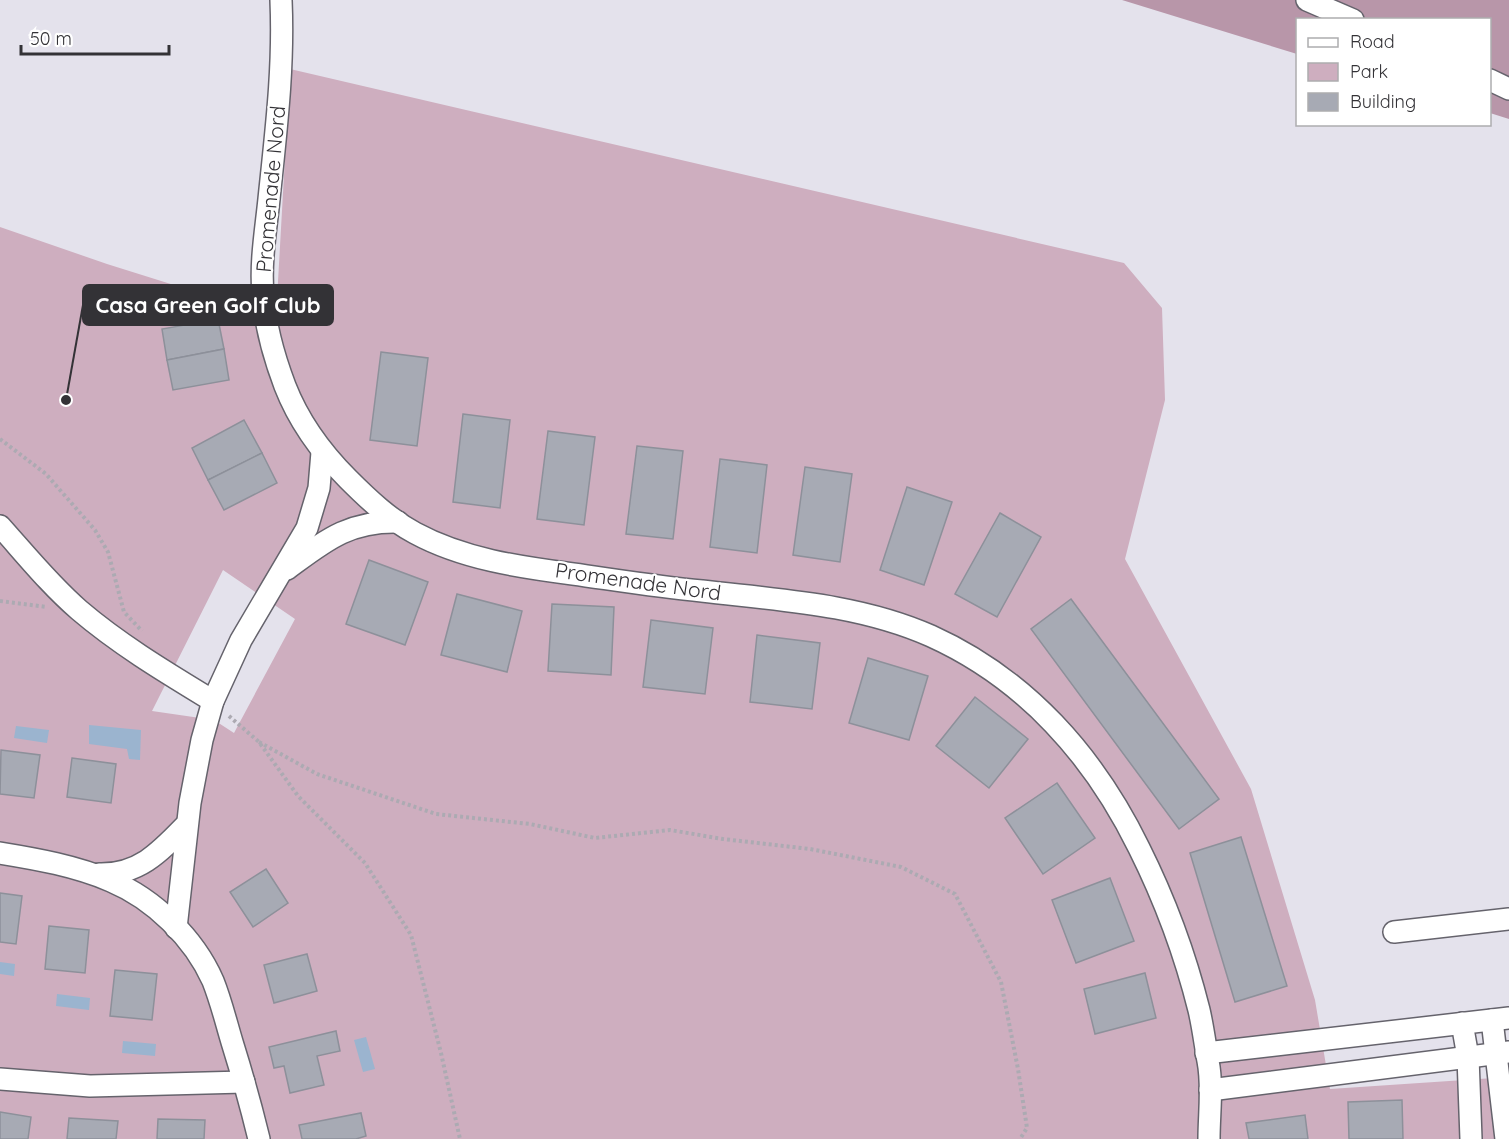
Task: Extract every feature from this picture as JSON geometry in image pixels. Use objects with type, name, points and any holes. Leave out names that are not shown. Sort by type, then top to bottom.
[{"type":"street","name":"Promenade Nord","points":[[281,0],[282,79],[262,291],[269,334],[285,386],[322,452],[373,503],[398,522],[415,533],[449,548],[489,560],[532,568],[679,589],[798,602],[855,612],[930,636],[982,664],[1023,693],[1059,727],[1087,761],[1119,811],[1149,867],[1181,947],[1200,1016],[1209,1062],[1209,1139]]},
{"type":"street","points":[[1307,0],[1348,18]]},
{"type":"street","points":[[1491,80],[1509,88]]},
{"type":"street","points":[[176,928],[186,825],[202,740],[213,701],[241,640],[307,528],[319,488],[322,452]]},
{"type":"street","points":[[279,575],[313,550],[347,530],[376,522],[398,522]]},
{"type":"street","points":[[0,526],[63,596],[81,612],[119,642],[213,701]]},
{"type":"street","points":[[94,874],[112,874],[133,869],[162,849],[186,825]]},
{"type":"street","points":[[0,853],[45,861],[94,874],[136,894],[176,928],[199,957],[212,981],[244,1082],[259,1139]]},
{"type":"street","points":[[1394,932],[1509,919]]},
{"type":"street","points":[[1206,1053],[1501,1019],[1506,1139]]},
{"type":"street","points":[[1462,1023],[1468,1057],[1472,1139]]},
{"type":"street","points":[[1210,1090],[1502,1052]]},
{"type":"street","points":[[0,1079],[90,1086],[244,1082]]},
{"type":"path","points":[[0,439],[46,474],[95,531],[108,552],[124,612],[143,632]]},
{"type":"path","points":[[0,601],[81,612]]},
{"type":"path","points":[[213,701],[259,742],[298,796],[365,863],[411,936],[460,1139]]},
{"type":"path","points":[[259,742],[317,774],[436,814],[530,824],[595,838],[669,830],[810,849],[901,867],[955,894],[1001,982],[1027,1128],[1020,1139]]},
{"type":"green space","points":[[290,69],[1124,263],[1162,308],[1165,400],[1125,559],[1251,789],[1315,1000],[1330,1089],[1509,1077],[1509,1139],[0,1139],[0,227],[107,264],[276,317]],"holes":[[[223,570],[295,619],[234,733],[214,720],[152,711]]]},
{"type":"shaded area","points":[[1122,0],[1509,0],[1509,119],[1491,113],[1491,18],[1296,18],[1296,54]]},
{"type":"water","points":[[89,725],[141,730],[140,760],[129,759],[127,749],[89,744]]},
{"type":"water","points":[[16,726],[49,730],[47,743],[14,738]]},
{"type":"water","points":[[0,962],[15,964],[14,976],[0,974]]},
{"type":"water","points":[[57,994],[90,998],[89,1010],[56,1006]]},
{"type":"water","points":[[366,1037],[375,1069],[363,1072],[354,1040]]},
{"type":"water","points":[[123,1041],[156,1044],[155,1056],[122,1053]]},
{"type":"building","points":[[218,319],[224,349],[167,360],[162,329]]},
{"type":"building","points":[[224,349],[229,380],[173,390],[167,360]]},
{"type":"building","points":[[381,352],[428,358],[417,446],[370,440]]},
{"type":"building","points":[[463,414],[510,420],[500,508],[453,502]]},
{"type":"building","points":[[244,420],[262,453],[208,480],[192,448]]},
{"type":"building","points":[[548,431],[595,437],[584,525],[537,519]]},
{"type":"building","points":[[637,446],[683,451],[673,539],[626,534]]},
{"type":"building","points":[[262,453],[277,483],[224,510],[208,480]]},
{"type":"building","points":[[720,459],[767,465],[757,553],[710,547]]},
{"type":"building","points":[[805,467],[852,474],[840,562],[793,555]]},
{"type":"building","points":[[907,487],[952,502],[924,585],[880,570]]},
{"type":"building","points":[[1000,513],[1041,537],[997,617],[955,594]]},
{"type":"building","points":[[369,560],[428,582],[405,645],[346,624]]},
{"type":"building","points":[[457,594],[522,611],[507,672],[441,655]]},
{"type":"building","points":[[1071,599],[1219,799],[1179,829],[1031,629]]},
{"type":"building","points":[[552,604],[614,607],[611,675],[548,671]]},
{"type":"building","points":[[651,620],[713,628],[705,694],[643,687]]},
{"type":"building","points":[[757,635],[820,643],[812,709],[750,702]]},
{"type":"building","points":[[868,658],[928,676],[909,740],[849,723]]},
{"type":"building","points":[[975,697],[1028,739],[989,788],[936,746]]},
{"type":"building","points":[[1,750],[40,755],[34,798],[0,794]]},
{"type":"building","points":[[72,758],[116,764],[111,803],[67,797]]},
{"type":"building","points":[[1057,783],[1095,838],[1043,874],[1005,818]]},
{"type":"building","points":[[1241,837],[1287,986],[1235,1002],[1190,853]]},
{"type":"building","points":[[266,869],[288,903],[253,927],[230,892]]},
{"type":"building","points":[[1110,878],[1134,941],[1076,963],[1052,900]]},
{"type":"building","points":[[0,893],[22,896],[16,944],[0,942]]},
{"type":"building","points":[[49,926],[89,930],[85,973],[45,969]]},
{"type":"building","points":[[307,954],[317,991],[274,1003],[264,965]]},
{"type":"building","points":[[115,970],[157,974],[152,1020],[110,1016]]},
{"type":"building","points":[[1145,973],[1156,1018],[1095,1034],[1084,989]]},
{"type":"building","points":[[336,1031],[340,1051],[317,1056],[324,1085],[290,1093],[284,1066],[274,1068],[269,1047]]},
{"type":"building","points":[[1402,1100],[1403,1139],[1349,1139],[1348,1102]]},
{"type":"building","points":[[0,1112],[31,1117],[28,1139],[0,1139]]},
{"type":"building","points":[[361,1113],[366,1136],[356,1139],[302,1139],[299,1125]]},
{"type":"building","points":[[1305,1115],[1308,1139],[1249,1139],[1246,1123]]},
{"type":"building","points":[[69,1118],[118,1121],[116,1139],[67,1139]]},
{"type":"building","points":[[158,1119],[205,1120],[204,1139],[157,1139]]},
{"type":"place","name":"Casa Green Golf Club","points":[[66,400]]}]
